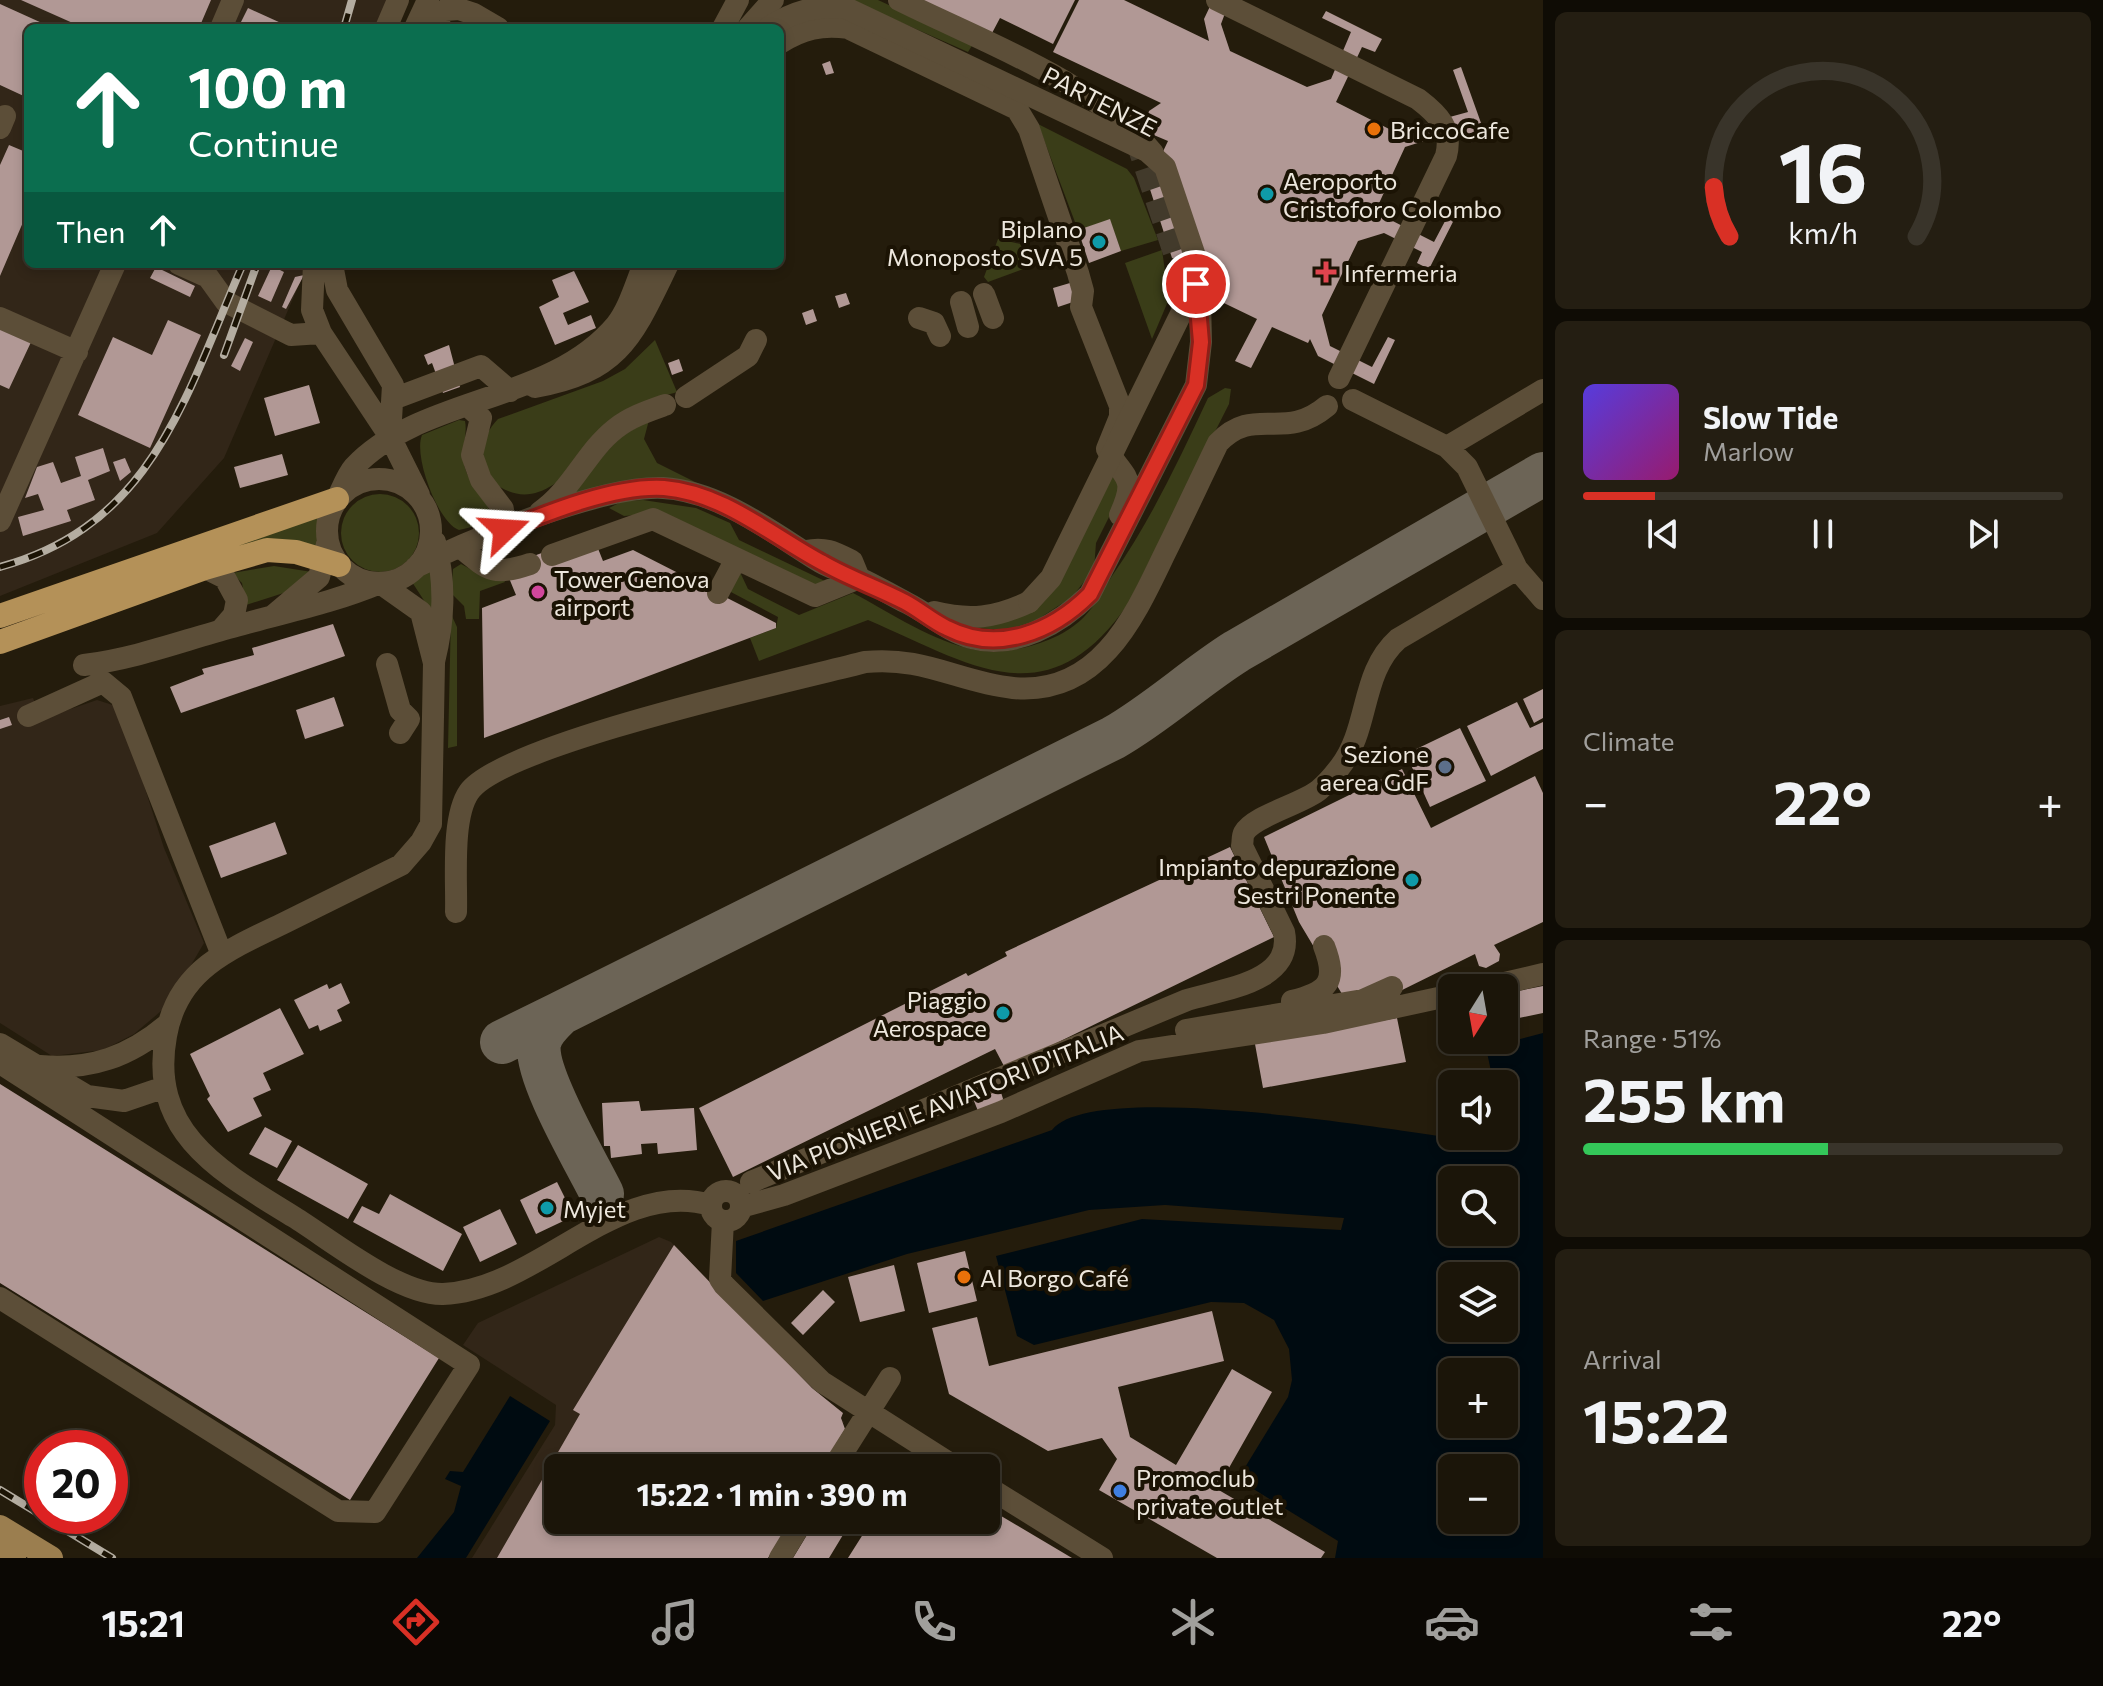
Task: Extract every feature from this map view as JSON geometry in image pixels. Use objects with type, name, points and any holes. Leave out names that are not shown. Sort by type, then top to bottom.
[{"type":"highway","points":[[0,616],[337,499]]},
{"type":"highway","points":[[0,642],[205,568],[267,550],[330,556]]},
{"type":"main road","points":[[0,1527],[51,1558]]},
{"type":"main road","points":[[0,1550],[14,1558]]},
{"type":"street","points":[[223,24],[233,0]]},
{"type":"street","points":[[388,24],[398,0]]},
{"type":"street","points":[[417,24],[428,0]]},
{"type":"street","points":[[725,24],[738,0]]},
{"type":"street","points":[[752,24],[773,0]]},
{"type":"street","points":[[899,0],[1076,88],[1127,126],[1155,154],[1158,163]]},
{"type":"street","points":[[1217,0],[1418,99],[1439,116],[1450,140],[1446,156],[1339,378]]},
{"type":"street","name":"PARTENZE","points":[[776,24],[798,11],[820,5],[846,8],[1147,151],[1165,167],[1198,265],[1197,281],[1051,578],[1029,602],[1007,613],[970,620],[917,608]]},
{"type":"street","points":[[435,24],[445,10],[459,9],[490,24]]},
{"type":"street","points":[[784,41],[808,29],[828,25],[848,28],[1017,109],[1029,129],[1083,291],[1081,307],[1121,412],[1107,449],[1122,466],[1129,494],[1113,531],[1106,566]]},
{"type":"street","points":[[84,665],[134,658],[272,616],[302,612],[395,580],[460,547],[569,507],[631,490],[663,488],[698,495],[746,517],[806,551],[815,569],[841,581],[859,578],[917,608],[946,628],[972,639],[999,640],[1023,636],[1070,614],[1090,594],[1196,385],[1201,342],[1200,301],[1192,266]]},
{"type":"street","points":[[0,521],[113,268]]},
{"type":"street","points":[[188,268],[208,277],[226,302],[291,335],[321,333],[312,310],[314,268]]},
{"type":"street","points":[[333,268],[337,290],[393,385],[390,437]]},
{"type":"street","points":[[272,616],[319,577],[330,556],[328,517],[352,469],[390,437],[510,391],[580,358],[602,341],[619,322],[642,268]]},
{"type":"street","points":[[611,359],[638,326],[666,268]]},
{"type":"street","points":[[984,294],[993,318]]},
{"type":"street","points":[[961,302],[968,327]]},
{"type":"street","points":[[510,391],[570,381],[611,359],[631,354],[668,303]]},
{"type":"street","points":[[0,318],[77,352]]},
{"type":"street","points":[[919,318],[934,323],[940,336]]},
{"type":"street","name":"VIA PIONIERI E AVIATORI D'ITALIA","points":[[321,333],[390,437],[427,511],[443,572],[442,630],[434,663],[431,824],[401,865],[222,955],[183,990],[168,1024],[164,1048],[165,1087],[179,1127],[220,1171],[398,1282],[440,1294],[475,1290],[508,1279],[603,1225],[650,1204],[680,1199],[725,1215],[1001,1112],[1139,1051],[1174,1039],[1323,1023],[1438,998]]},
{"type":"street","points":[[526,522],[568,487],[613,430],[635,416],[676,401],[748,356],[756,340]]},
{"type":"street","points":[[393,399],[481,366],[510,391]]},
{"type":"street","points":[[1327,406],[1322,389],[1326,382],[1339,378],[1350,384],[1353,400]]},
{"type":"street","points":[[1447,447],[1543,390]]},
{"type":"street","points":[[456,912],[461,810],[468,793],[494,770],[618,726],[865,662],[895,659],[918,662],[1014,688],[1040,688],[1073,679],[1118,642],[1136,613],[1218,443],[1229,432],[1244,425],[1297,425],[1327,406],[1344,409],[1353,400]]},
{"type":"street","points":[[1353,400],[1447,447],[1467,467],[1517,569],[1543,599]]},
{"type":"street","points":[[469,407],[481,418],[472,445],[475,467],[503,509],[502,519],[485,537]]},
{"type":"street","points":[[337,499],[355,484],[379,479],[403,484],[427,511],[430,543],[416,567]]},
{"type":"street","points":[[569,507],[605,515],[629,525]]},
{"type":"street","points":[[552,555],[629,525],[653,519],[815,596],[859,578]]},
{"type":"street","points":[[460,547],[482,565],[498,572],[530,564]]},
{"type":"street","points":[[330,556],[361,580],[380,583]]},
{"type":"street","points":[[718,593],[736,559]]},
{"type":"street","points":[[205,568],[225,578],[237,600],[234,615],[221,630]]},
{"type":"street","points":[[751,1182],[1187,1000],[1271,971],[1282,960],[1287,946],[1284,932],[1242,846],[1244,833],[1254,823],[1318,791],[1341,766],[1354,742],[1371,681],[1384,651],[1398,639],[1517,569]]},
{"type":"street","name":"VIA PIONIERI E AVIATORI D'ITALIA","points":[[380,583],[421,612],[434,663]]},
{"type":"street","points":[[387,664],[405,726],[434,710]]},
{"type":"street","points":[[28,716],[103,682],[121,697],[222,955]]},
{"type":"street","points":[[1252,1013],[1326,988],[1332,966],[1324,946]]},
{"type":"street","points":[[1518,980],[1543,974]]},
{"type":"street","points":[[1174,1039],[1193,1018],[1363,1000],[1392,987]]},
{"type":"street","points":[[31,1065],[81,1067],[101,1064],[141,1047],[168,1024]]},
{"type":"street","points":[[0,1044],[87,1096],[124,1101],[165,1087]]},
{"type":"street","points":[[0,1063],[469,1365],[375,1512],[338,1511],[0,1298]]},
{"type":"street","points":[[81,1067],[84,1079],[102,1098]]},
{"type":"street","points":[[725,1215],[720,1279],[822,1382],[934,1454]]},
{"type":"street","points":[[841,1454],[890,1378]]},
{"type":"street","points":[[1000,1495],[1102,1558]]},
{"type":"street","points":[[780,1558],[795,1534]]},
{"type":"shaded area","points":[[0,0],[408,0],[398,24],[24,24],[24,268],[306,268],[224,458],[157,533],[0,596]]},
{"type":"shaded area","points":[[33,698],[41,719],[97,700],[119,707],[164,848],[204,943],[167,1006],[134,1034],[103,1050],[52,1056],[0,1023],[0,706]]},
{"type":"shaded area","points":[[1543,1033],[1543,1558],[1335,1558],[1338,1541],[1247,1485],[1244,1469],[1288,1397],[1292,1380],[1289,1349],[1274,1320],[1244,1303],[1211,1302],[1034,1345],[1017,1336],[996,1256],[1142,1219],[1341,1230],[1344,1218],[1165,1205],[1089,1210],[907,1254],[763,1301],[736,1273],[736,1241],[1052,1130],[1080,1115],[1128,1108],[1261,1113],[1438,1136],[1438,1150],[1518,1150],[1518,1070],[1491,1070],[1487,1054],[1518,1054],[1518,1040]]},
{"type":"shaded area","points":[[659,1237],[671,1242],[844,1422],[825,1454],[544,1454],[544,1534],[633,1534],[761,1558],[472,1558],[555,1425],[556,1405],[463,1345],[478,1323]]},
{"type":"shaded area","points":[[510,1396],[550,1421],[466,1558],[417,1558],[454,1512],[461,1486],[445,1479],[450,1471],[463,1472]]},
{"type":"green space","points":[[836,0],[878,0],[973,44],[968,52],[857,3]]},
{"type":"green space","points":[[1038,124],[1127,169],[1134,178],[1158,240],[1121,251],[1110,220],[1078,230]]},
{"type":"green space","points":[[998,239],[1025,245],[1035,256],[1034,265],[988,282],[984,277]]},
{"type":"green space","points":[[1162,250],[1169,299],[1152,339],[1125,263]]},
{"type":"green space","points":[[655,340],[677,392],[630,408],[570,472],[537,493],[519,494],[500,487],[490,478],[482,461],[482,452],[486,436],[498,419],[603,381],[625,369]]},
{"type":"green space","points":[[1225,388],[1231,389],[1229,404],[1128,604],[1098,640],[1068,662],[1037,672],[1006,672],[941,653],[868,620],[759,661],[750,638],[776,628],[778,617],[729,591],[739,570],[748,589],[799,615],[853,593],[928,634],[976,650],[1019,649],[1062,634],[1096,603],[1152,511],[1208,398]]},
{"type":"green space","points":[[459,420],[465,421],[465,468],[490,514],[480,525],[459,530],[443,515],[429,488],[420,445],[422,435]]},
{"type":"green space","points":[[649,420],[644,439],[657,463],[699,484],[651,479],[637,480],[577,498],[571,493],[619,438]]},
{"type":"green space","points":[[1111,469],[1122,491],[1096,543],[1094,569],[1072,597],[1032,623],[1007,630],[972,628],[1027,613]]},
{"type":"green space","points":[[380,494],[395,497],[407,506],[416,518],[419,533],[416,548],[407,560],[395,569],[380,572],[365,569],[353,560],[344,548],[341,533],[344,518],[353,506],[365,497]]},
{"type":"green space","points":[[643,500],[696,508],[730,523],[739,540],[827,582],[808,587],[637,515],[624,516],[609,508],[623,501]]},
{"type":"green space","points":[[319,514],[320,549],[226,549]]},
{"type":"green space","points":[[461,564],[491,580],[503,578],[505,582],[480,591],[479,619],[466,619],[464,606],[451,593],[453,569]]},
{"type":"green space","points":[[274,566],[312,572],[293,590],[246,605],[242,583],[232,573]]},
{"type":"green space","points":[[433,569],[434,616],[412,582]]},
{"type":"green space","points":[[451,614],[457,627],[457,746],[448,748]]},
{"type":"building","points":[[21,0],[211,0],[201,24],[75,24]]},
{"type":"building","points":[[919,0],[1075,0],[1053,44],[1000,18],[991,35]]},
{"type":"building","name":"Aeroporto Cristoforo Colombo","points":[[1079,0],[1124,0],[1209,41],[1204,19],[1213,0],[1230,0],[1221,24],[1230,51],[1307,87],[1331,79],[1351,32],[1322,18],[1326,11],[1382,39],[1375,52],[1362,47],[1336,102],[1395,132],[1468,112],[1453,70],[1461,67],[1486,137],[1470,143],[1465,128],[1405,147],[1375,212],[1434,242],[1453,206],[1459,210],[1429,269],[1417,263],[1422,252],[1384,233],[1358,241],[1322,315],[1330,346],[1372,367],[1388,337],[1395,340],[1374,384],[1318,356],[1310,339],[1308,343],[1272,327],[1251,368],[1235,361],[1257,319],[1199,291],[1208,272],[1172,258],[1148,183],[1168,141],[1149,133],[1154,122],[1147,118],[1149,111],[1161,103],[1053,52]]},
{"type":"building","points":[[0,4],[44,24],[24,24],[24,96],[0,85]]},
{"type":"building","points":[[248,8],[283,24],[240,24]]},
{"type":"building","points":[[830,61],[834,73],[826,75],[822,64]]},
{"type":"building","points":[[9,145],[24,151],[24,220],[0,276],[0,165]]},
{"type":"building","points":[[1110,219],[1121,251],[1089,263],[1078,230]]},
{"type":"building","points":[[158,268],[195,286],[190,297],[150,278]]},
{"type":"building","points":[[271,268],[284,272],[271,302],[258,296]]},
{"type":"building","points":[[574,271],[589,302],[563,313],[568,325],[591,315],[596,328],[555,345],[539,307],[559,297],[552,280]]},
{"type":"building","points":[[304,275],[286,309],[282,307],[295,277]]},
{"type":"building","points":[[1070,283],[1076,301],[1058,307],[1053,288]]},
{"type":"building","points":[[846,293],[850,304],[839,308],[835,296]]},
{"type":"building","points":[[813,309],[817,321],[806,325],[802,313]]},
{"type":"building","points":[[168,320],[201,335],[150,448],[78,415],[113,337],[152,355]]},
{"type":"building","points":[[0,327],[32,340],[9,389],[0,385]]},
{"type":"building","points":[[245,338],[253,342],[240,371],[231,366]]},
{"type":"building","points":[[449,345],[460,387],[443,393],[432,363],[428,365],[424,355]]},
{"type":"building","points":[[679,359],[683,371],[672,375],[668,363]]},
{"type":"building","points":[[309,385],[320,423],[275,436],[264,398]]},
{"type":"building","points":[[103,448],[110,471],[88,480],[95,500],[67,510],[71,521],[23,536],[18,517],[44,510],[38,494],[25,498],[37,467],[53,462],[61,483],[81,476],[75,457]]},
{"type":"building","points":[[282,454],[288,475],[240,488],[234,467]]},
{"type":"building","points":[[125,458],[131,472],[120,481],[113,462]]},
{"type":"building","points":[[597,546],[603,561],[633,550],[776,623],[776,628],[484,738],[482,608],[516,595],[509,578],[528,558],[550,550]]},
{"type":"building","points":[[333,624],[345,656],[181,713],[170,687],[204,674],[202,669],[254,655],[252,648]]},
{"type":"building","points":[[1543,689],[1543,718],[1534,723],[1523,699]]},
{"type":"building","points":[[334,697],[344,726],[305,739],[296,710]]},
{"type":"building","points":[[1517,702],[1530,728],[1543,722],[1543,749],[1491,776],[1467,726]]},
{"type":"building","points":[[9,717],[12,725],[0,729],[0,720]]},
{"type":"building","name":"Sezione aerea GdF","points":[[1460,728],[1486,781],[1430,807],[1406,754]]},
{"type":"building","name":"Impianto depurazione Sestri Ponente","points":[[1402,769],[1431,828],[1535,776],[1543,793],[1543,922],[1494,945],[1500,954],[1499,961],[1486,968],[1479,966],[1475,954],[1392,995],[1345,999],[1299,922],[1264,837]]},
{"type":"building","points":[[275,822],[287,854],[221,878],[209,846]]},
{"type":"building","name":"Piaggio Aerospace","points":[[1230,847],[1274,937],[1005,1068],[995,1049],[733,1177],[699,1108],[966,973],[968,976],[1007,956],[1005,952]]},
{"type":"building","points":[[341,983],[350,1003],[337,1010],[342,1021],[320,1031],[318,1025],[309,1029],[294,1000],[327,984],[329,989]]},
{"type":"building","points":[[1543,986],[1543,1013],[1518,1018],[1518,991]]},
{"type":"building","points":[[280,1008],[304,1054],[263,1073],[271,1090],[253,1098],[262,1116],[228,1132],[207,1099],[210,1096],[190,1054]]},
{"type":"building","points":[[1397,1018],[1406,1062],[1263,1088],[1255,1044]]},
{"type":"building","points":[[0,1084],[439,1358],[350,1500],[0,1283]]},
{"type":"building","points":[[999,1086],[1004,1102],[978,1111],[972,1096]]},
{"type":"building","points":[[639,1101],[641,1111],[694,1108],[697,1150],[658,1154],[657,1143],[641,1144],[642,1154],[611,1158],[610,1146],[604,1146],[602,1103]]},
{"type":"building","points":[[265,1127],[292,1141],[277,1168],[249,1154]]},
{"type":"building","points":[[298,1145],[368,1184],[348,1219],[277,1180]]},
{"type":"building","name":"Myjet","points":[[557,1182],[574,1216],[536,1234],[520,1200]]},
{"type":"building","points":[[390,1194],[462,1234],[443,1271],[353,1222],[362,1206],[379,1214]]},
{"type":"building","points":[[500,1209],[517,1244],[480,1262],[463,1227]]},
{"type":"building","points":[[674,1245],[812,1388],[843,1413],[841,1418],[845,1429],[830,1454],[557,1454],[580,1414],[573,1410]]},
{"type":"building","points":[[965,1251],[977,1301],[929,1313],[917,1263]]},
{"type":"building","points":[[894,1265],[905,1311],[860,1322],[848,1277]]},
{"type":"building","points":[[823,1290],[835,1302],[803,1335],[791,1323]]},
{"type":"building","points":[[1212,1311],[1224,1361],[1118,1387],[1130,1437],[1176,1465],[1232,1369],[1272,1392],[1217,1489],[1325,1552],[1321,1558],[1217,1558],[1099,1490],[1117,1459],[1102,1438],[1048,1451],[949,1394],[932,1328],[977,1317],[989,1366]]},
{"type":"building","points":[[544,1476],[544,1534],[783,1534],[768,1558],[497,1558]]},
{"type":"building","points":[[1000,1515],[1072,1558],[848,1558],[863,1534],[1000,1534]]},
{"type":"building","points":[[808,1534],[844,1534],[829,1558],[793,1558]]},
{"type":"taxiway","points":[[561,1013],[1113,738],[1237,651],[1543,474]]},
{"type":"taxiway","points":[[502,1042],[561,1013],[542,1034],[540,1057],[553,1097],[602,1194]]},
{"type":"tunnel","points":[[1135,137],[1193,309]]},
{"type":"railway","points":[[345,24],[352,0]]},
{"type":"railway","points":[[0,567],[52,547],[95,520],[130,487],[158,448],[182,406],[241,268]]},
{"type":"railway","points":[[224,355],[256,268]]},
{"type":"railway","points":[[0,1490],[112,1558]]},
{"type":"place","name":"BriccoCafe","points":[[1374,129]]},
{"type":"place","name":"Aeroporto Cristoforo Colombo","points":[[1267,194]]},
{"type":"place","name":"Biplano Monoposto SVA 5","points":[[1099,242]]},
{"type":"place","name":"Infermeria","points":[[1326,272]]},
{"type":"place","name":"Tower Genova airport","points":[[538,592]]},
{"type":"place","name":"Sezione aerea GdF","points":[[1445,767]]},
{"type":"place","name":"Impianto depurazione Sestri Ponente","points":[[1412,880]]},
{"type":"place","name":"Piaggio Aerospace","points":[[1003,1013]]},
{"type":"place","name":"Myjet","points":[[547,1208]]},
{"type":"place","name":"Al Borgo Café","points":[[964,1277]]},
{"type":"place","name":"Promoclub private outlet","points":[[1120,1491]]},
{"type":"route","points":[[505,530],[569,507],[631,490],[663,488],[698,495],[746,517],[819,561],[859,578],[917,608],[946,628],[972,639],[999,640],[1049,627],[1070,614],[1090,594],[1196,385],[1201,342],[1200,301],[1196,284]]}]
